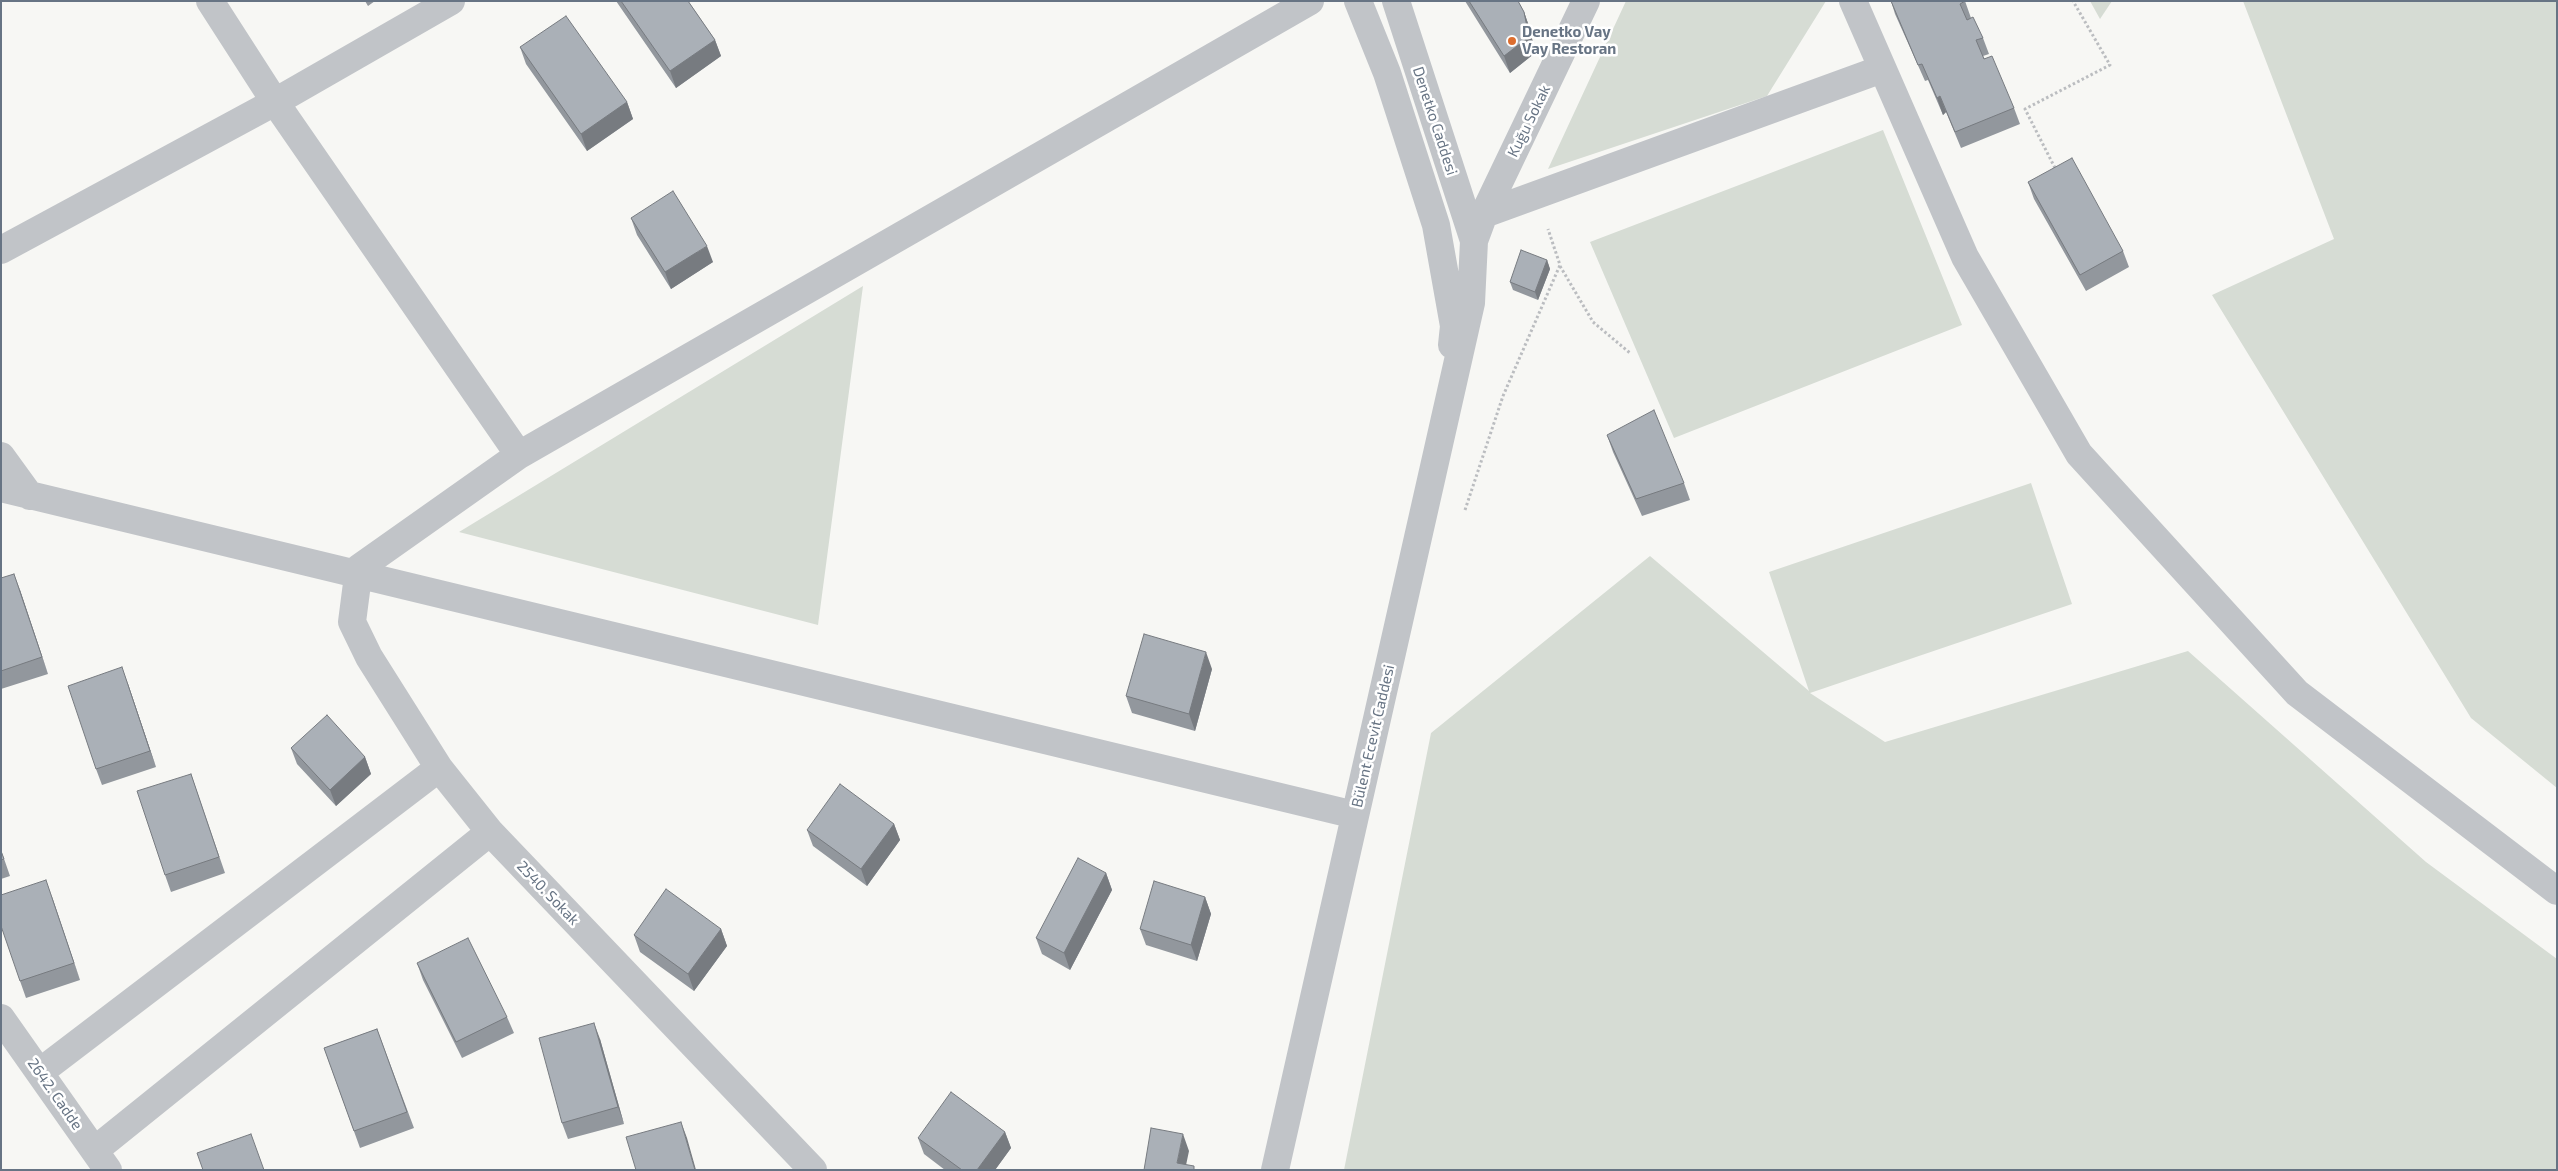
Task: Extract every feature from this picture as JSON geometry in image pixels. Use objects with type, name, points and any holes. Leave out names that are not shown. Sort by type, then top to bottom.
[{"type":"street","points":[[210,1],[275,102],[519,455]]},
{"type":"street","points":[[1,250],[275,102],[451,1]]},
{"type":"street","points":[[356,575],[359,568],[519,455],[1310,1]]},
{"type":"street","points":[[1358,1],[1387,74],[1436,225],[1454,326],[1440,438]]},
{"type":"street","name":"Denetko Caddesi","points":[[1396,1],[1474,241]]},
{"type":"street","name":"Kuğu Sokak","points":[[1474,241],[1484,214],[1586,1]]},
{"type":"street","points":[[1853,1],[1965,257],[2079,454],[2296,693],[2557,892]]},
{"type":"street","points":[[1484,214],[1882,68]]},
{"type":"street","name":"Bülent Ecevit Caddesi","points":[[1275,1170],[1471,303],[1474,241]]},
{"type":"street","points":[[1,456],[30,496]]},
{"type":"street","points":[[1,488],[1355,815]]},
{"type":"street","name":"2540. Sokak","points":[[356,575],[352,622],[369,657],[439,768],[490,832],[813,1170]]},
{"type":"street","points":[[40,1072],[439,768]]},
{"type":"street","points":[[102,1160],[490,832]]},
{"type":"street","name":"2642. Cadde","points":[[1,1018],[102,1160]]},
{"type":"path","points":[[2055,168],[2026,109],[2110,66],[2073,1]]},
{"type":"path","points":[[1560,265],[1594,322],[1630,353]]},
{"type":"shaded area","points":[[1626,1],[1826,1],[1767,96],[1548,169]]},
{"type":"shaded area","points":[[2090,1],[2112,1],[2100,19]]},
{"type":"shaded area","points":[[2243,1],[2557,1],[2557,788],[2471,718],[2212,295],[2334,239]]},
{"type":"shaded area","points":[[1883,130],[1962,325],[1674,438],[1590,242]]},
{"type":"shaded area","points":[[863,286],[818,625],[459,532]]},
{"type":"shaded area","points":[[2031,483],[2072,604],[1810,693],[1885,742],[2188,651],[2426,862],[2557,959],[2557,1170],[1344,1170],[1431,733],[1650,556],[1809,691],[1769,572]]},
{"type":"building","points":[[621,1],[688,1],[715,40],[670,71]]},
{"type":"building","name":"Denetko Vay Vay Restoran","points":[[1469,1],[1518,1],[1524,12],[1529,37],[1504,56]]},
{"type":"building","points":[[1891,1],[1965,1],[1960,4],[1967,20],[1973,17],[1983,38],[1976,40],[1984,59],[1992,56],[2014,108],[1955,132],[1940,96],[1937,98],[1922,64],[1918,65]]},
{"type":"building","points":[[566,16],[627,102],[581,134],[520,47]]},
{"type":"building","points":[[2072,158],[2123,251],[2080,275],[2028,182]]},
{"type":"building","points":[[673,191],[707,246],[665,272],[631,218]]},
{"type":"building","points":[[1521,250],[1547,260],[1535,292],[1510,282]]},
{"type":"building","points":[[1654,410],[1684,483],[1636,499],[1607,435]]},
{"type":"building","points":[[14,574],[42,657],[1,671],[1,578]]},
{"type":"building","points":[[1144,634],[1206,652],[1189,714],[1126,696]]},
{"type":"building","points":[[122,667],[150,751],[96,769],[68,686]]},
{"type":"building","points":[[327,715],[365,757],[330,790],[291,748]]},
{"type":"building","points":[[191,774],[219,857],[165,875],[137,791]]},
{"type":"building","points":[[840,784],[894,824],[861,869],[807,830]]},
{"type":"building","points":[[1078,858],[1106,873],[1064,953],[1036,938]]},
{"type":"building","points":[[46,880],[74,963],[20,981],[1,926],[1,895]]},
{"type":"building","points":[[1154,881],[1205,897],[1191,945],[1140,929]]},
{"type":"building","points":[[666,889],[721,929],[688,974],[634,935]]},
{"type":"building","points":[[468,938],[507,1017],[456,1042],[417,963]]},
{"type":"building","points":[[594,1023],[618,1107],[562,1123],[539,1038]]},
{"type":"building","points":[[377,1029],[407,1112],[354,1131],[324,1048]]},
{"type":"building","points":[[951,1092],[1005,1132],[977,1170],[962,1170],[918,1138]]},
{"type":"building","points":[[681,1122],[695,1170],[636,1170],[626,1137]]},
{"type":"building","points":[[1151,1128],[1183,1134],[1177,1163],[1194,1166],[1194,1170],[1144,1170]]},
{"type":"building","points":[[251,1134],[264,1170],[203,1170],[197,1153]]},
{"type":"place","name":"Denetko Vay Vay Restoran","points":[[1512,41]]}]
